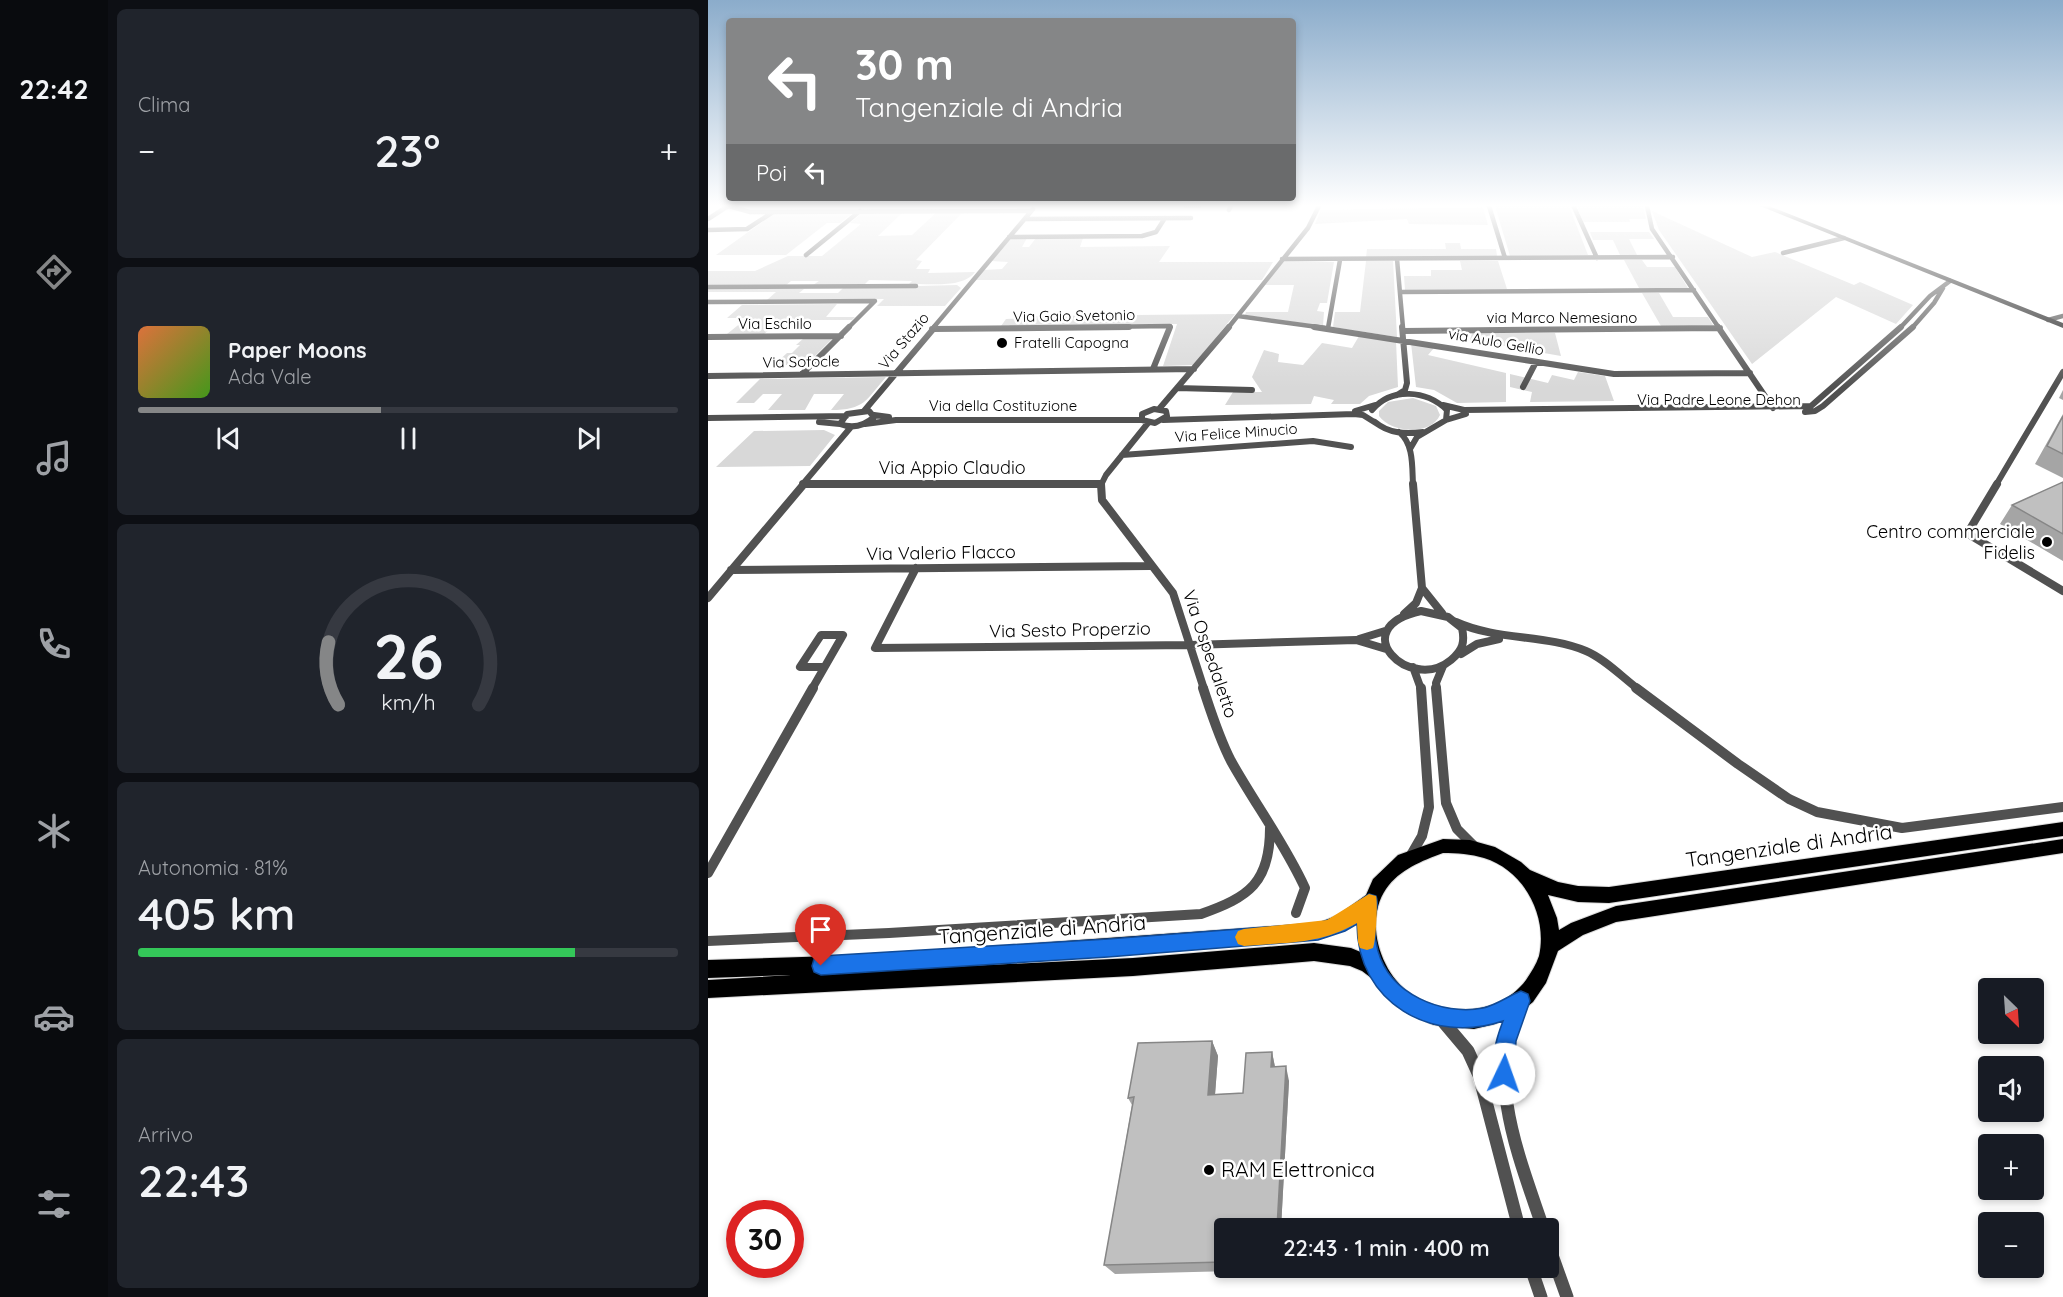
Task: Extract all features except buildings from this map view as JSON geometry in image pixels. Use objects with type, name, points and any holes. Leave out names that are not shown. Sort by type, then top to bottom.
[{"type":"main road","points":[[1914,267],[2063,326]]},
{"type":"main road","name":"Tangenziale di Andria","points":[[708,969],[866,964],[1318,931],[1338,925],[1359,912],[1369,902],[1379,883],[1393,867],[1411,855],[1443,846],[1477,848],[1503,859],[1525,875],[1560,891],[1584,895],[1609,895],[2063,830]]},
{"type":"main road","points":[[1551,945],[1577,929],[1616,914],[2063,846]]},
{"type":"main road","name":"Tangenziale di Andria","points":[[708,989],[1133,967],[1314,952],[1351,957],[1369,965],[1389,987],[1420,1010],[1439,1017],[1461,1020],[1483,1018],[1503,1012],[1521,1001],[1536,985],[1546,966],[1551,945],[1551,926],[1546,907],[1537,890],[1525,875]]},
{"type":"main road","name":"Tangenziale di Andria","points":[[1369,902],[1366,937],[1370,955],[1378,973]]},
{"type":"street","name":"Via Stazio","points":[[864,411],[984,267]]},
{"type":"street","points":[[1276,267],[1238,316],[1159,409],[1168,413],[1360,411],[1397,395],[1405,390],[1407,383],[1398,267]]},
{"type":"street","points":[[1328,328],[1339,267]]},
{"type":"street","points":[[1679,267],[1773,408]]},
{"type":"street","name":"Via Padre Leone Dehon","points":[[1443,405],[1464,410],[1806,407],[1814,405],[1899,329],[1930,296],[1950,281]]},
{"type":"street","points":[[708,287],[916,286]]},
{"type":"street","name":"Via Padre Leone Dehon","points":[[1446,420],[1465,414],[1815,411],[1907,332],[1938,298],[1943,288]]},
{"type":"street","points":[[1401,292],[1694,290]]},
{"type":"street","points":[[708,302],[875,301],[802,374]]},
{"type":"street","name":"via Aulo Gellio","points":[[1238,316],[1404,339],[1614,374],[1750,373]]},
{"type":"street","points":[[2048,320],[2063,316]]},
{"type":"street","name":"Via Gaio Svetonio","points":[[932,329],[1170,326],[1153,369]]},
{"type":"street","name":"via Marco Nemesiano","points":[[1403,331],[1720,328]]},
{"type":"street","name":"Via Eschilo","points":[[708,337],[842,336]]},
{"type":"street","points":[[1523,387],[1536,362]]},
{"type":"street","name":"Via Sofocle","points":[[708,376],[1194,369]]},
{"type":"street","points":[[2063,372],[1970,529],[1970,535],[2063,591]]},
{"type":"street","points":[[1407,383],[1412,392],[1443,405],[1448,415],[1446,420]]},
{"type":"street","points":[[1177,388],[1252,390]]},
{"type":"street","points":[[1397,395],[1428,397]]},
{"type":"street","points":[[1375,405],[1371,415],[1379,425]]},
{"type":"street","name":"Via della Costituzione","points":[[1144,419],[1150,410],[1159,409]]},
{"type":"street","name":"Via della Costituzione","points":[[708,421],[846,416],[864,411],[891,417],[1163,420],[1354,414],[1363,415],[1379,425],[1399,432],[1423,432],[1433,429],[1446,420]]},
{"type":"street","points":[[1163,420],[1168,413]]},
{"type":"street","points":[[865,424],[872,420],[874,415]]},
{"type":"street","points":[[840,424],[846,416]]},
{"type":"street","points":[[1101,484],[1144,419]]},
{"type":"street","name":"Via della Costituzione","points":[[708,421],[807,422],[851,427],[896,420],[1144,419]]},
{"type":"street","points":[[708,598],[851,427]]},
{"type":"street","points":[[1399,432],[1405,437],[1410,449],[1422,588],[1432,604],[1456,622],[1474,631],[1508,638],[1562,642],[1589,652],[1769,786],[1817,812],[1881,827],[1902,828],[2063,807]]},
{"type":"street","points":[[1410,449],[1414,439],[1423,432]]},
{"type":"street","name":"Via Felice Minucio","points":[[1122,454],[1313,441],[1351,447]]},
{"type":"street","name":"Via Appio Claudio","points":[[803,484],[1101,484]]},
{"type":"street","name":"Via Ospedaletto","points":[[1101,484],[1102,500],[1106,508],[1173,593],[1230,758],[1270,828],[1294,864],[1305,888],[1296,913]]},
{"type":"street","name":"Via Valerio Flacco","points":[[731,570],[1150,566]]},
{"type":"street","name":"Via Sesto Properzio","points":[[916,568],[875,648],[1191,645],[1356,640],[1385,631]]},
{"type":"street","points":[[1422,588],[1414,606],[1390,623],[1385,631],[1386,649],[1402,663],[1413,667],[1443,666]]},
{"type":"street","points":[[1399,617],[1421,611],[1446,616]]},
{"type":"street","points":[[1456,622],[1466,639],[1460,655]]},
{"type":"street","points":[[708,873],[843,635],[821,635],[800,667],[824,667]]},
{"type":"street","points":[[1477,848],[1457,829],[1446,803],[1436,683],[1443,666],[1477,644],[1508,638]]},
{"type":"street","name":"Via Sesto Properzio","points":[[1356,640],[1386,649]]},
{"type":"street","points":[[1411,855],[1422,836],[1429,807],[1421,688],[1413,667]]},
{"type":"street","points":[[708,941],[889,933],[1201,914],[1232,904],[1254,887],[1266,868],[1271,851],[1270,828]]},
{"type":"street","points":[[1521,1001],[1506,1041],[1504,1074],[1514,1127],[1540,1218]]},
{"type":"street","points":[[1439,1017],[1468,1051],[1477,1069],[1516,1218]]},
{"type":"street","points":[[1559,1275],[1567,1297]]},
{"type":"street","points":[[1534,1278],[1541,1297]]},
{"type":"shaded area","points":[[765,267],[918,267],[916,269],[930,269],[928,273],[975,272],[962,281],[945,284],[909,284],[912,281],[869,280],[864,285],[813,285],[819,281],[791,281],[785,286],[708,286],[708,271],[755,271]]},
{"type":"shaded area","points":[[1004,267],[1270,267],[1262,280],[976,280],[983,270],[1002,269]]},
{"type":"shaded area","points":[[1280,267],[1333,267],[1327,303],[1320,303],[1317,311],[1324,312],[1323,326],[1245,315],[1246,312],[1288,312],[1294,285],[1265,285]]},
{"type":"shaded area","points":[[1365,267],[1393,267],[1397,337],[1333,327],[1335,312],[1360,312]]},
{"type":"shaded area","points":[[1461,267],[1500,267],[1507,289],[1405,290],[1404,276],[1431,276],[1431,270],[1462,270]]},
{"type":"shaded area","points":[[1627,267],[1675,267],[1688,288],[1639,288]]},
{"type":"shaded area","points":[[1684,267],[1810,267],[1854,285],[1860,282],[1913,305],[1896,324],[1836,297],[1752,364]]},
{"type":"shaded area","points":[[957,285],[961,288],[945,306],[877,306],[884,299],[767,300],[776,292],[708,292],[708,289],[804,289],[799,293],[838,293],[843,288]]},
{"type":"shaded area","points":[[1642,293],[1659,293],[1673,317],[1708,317],[1713,325],[1661,326]]},
{"type":"shaded area","points":[[837,304],[826,317],[855,317],[852,320],[781,320],[764,334],[727,334],[747,318],[727,318],[742,305]]},
{"type":"shaded area","points":[[1235,314],[1194,365],[1163,366],[1177,324],[1001,326],[1006,319],[1036,316]]},
{"type":"shaded area","points":[[1472,333],[1555,333],[1561,356],[1470,340]]},
{"type":"shaded area","points":[[1359,336],[1396,341],[1398,387],[1369,396],[1360,404],[1331,404],[1334,400],[1314,396],[1311,404],[1225,405],[1233,392],[1262,392],[1252,377],[1264,350],[1279,354],[1278,362],[1303,365],[1322,343],[1352,348]]},
{"type":"shaded area","points":[[804,338],[833,338],[806,365],[774,365],[787,353],[792,353],[800,345],[796,345]]},
{"type":"shaded area","points":[[1411,343],[1434,348],[1428,355],[1506,373],[1506,402],[1457,403],[1434,390],[1416,387]]},
{"type":"shaded area","points":[[1578,372],[1605,376],[1614,401],[1530,402],[1532,392],[1510,387],[1510,374],[1548,383],[1552,375],[1574,380]]},
{"type":"shaded area","points":[[886,377],[864,402],[842,410],[831,410],[844,394],[814,394],[805,410],[768,410],[782,394],[763,394],[754,403],[736,403],[760,379]]},
{"type":"shaded area","points":[[1413,398],[1436,406],[1440,415],[1435,422],[1420,429],[1401,429],[1385,422],[1379,416],[1379,411],[1388,402]]},
{"type":"shaded area","points":[[824,430],[835,435],[810,466],[716,467],[754,431]]},
{"type":"slow traffic","points":[[1244,937],[1331,928],[1359,912],[1369,902],[1366,919],[1367,942]]},
{"type":"place","name":"Fratelli Capogna","points":[[1002,343]]},
{"type":"place","name":"Centro commerciale Fidelis","points":[[2047,542]]},
{"type":"place","name":"RAM Elettronica","points":[[1209,1170]]},
{"type":"route","points":[[821,966],[1108,948],[1318,931],[1338,925],[1359,912],[1369,902],[1366,937],[1370,955],[1378,973],[1404,1000],[1420,1010],[1439,1017],[1461,1020],[1483,1018],[1503,1012],[1521,1001],[1511,1022],[1506,1041],[1504,1074]]}]
